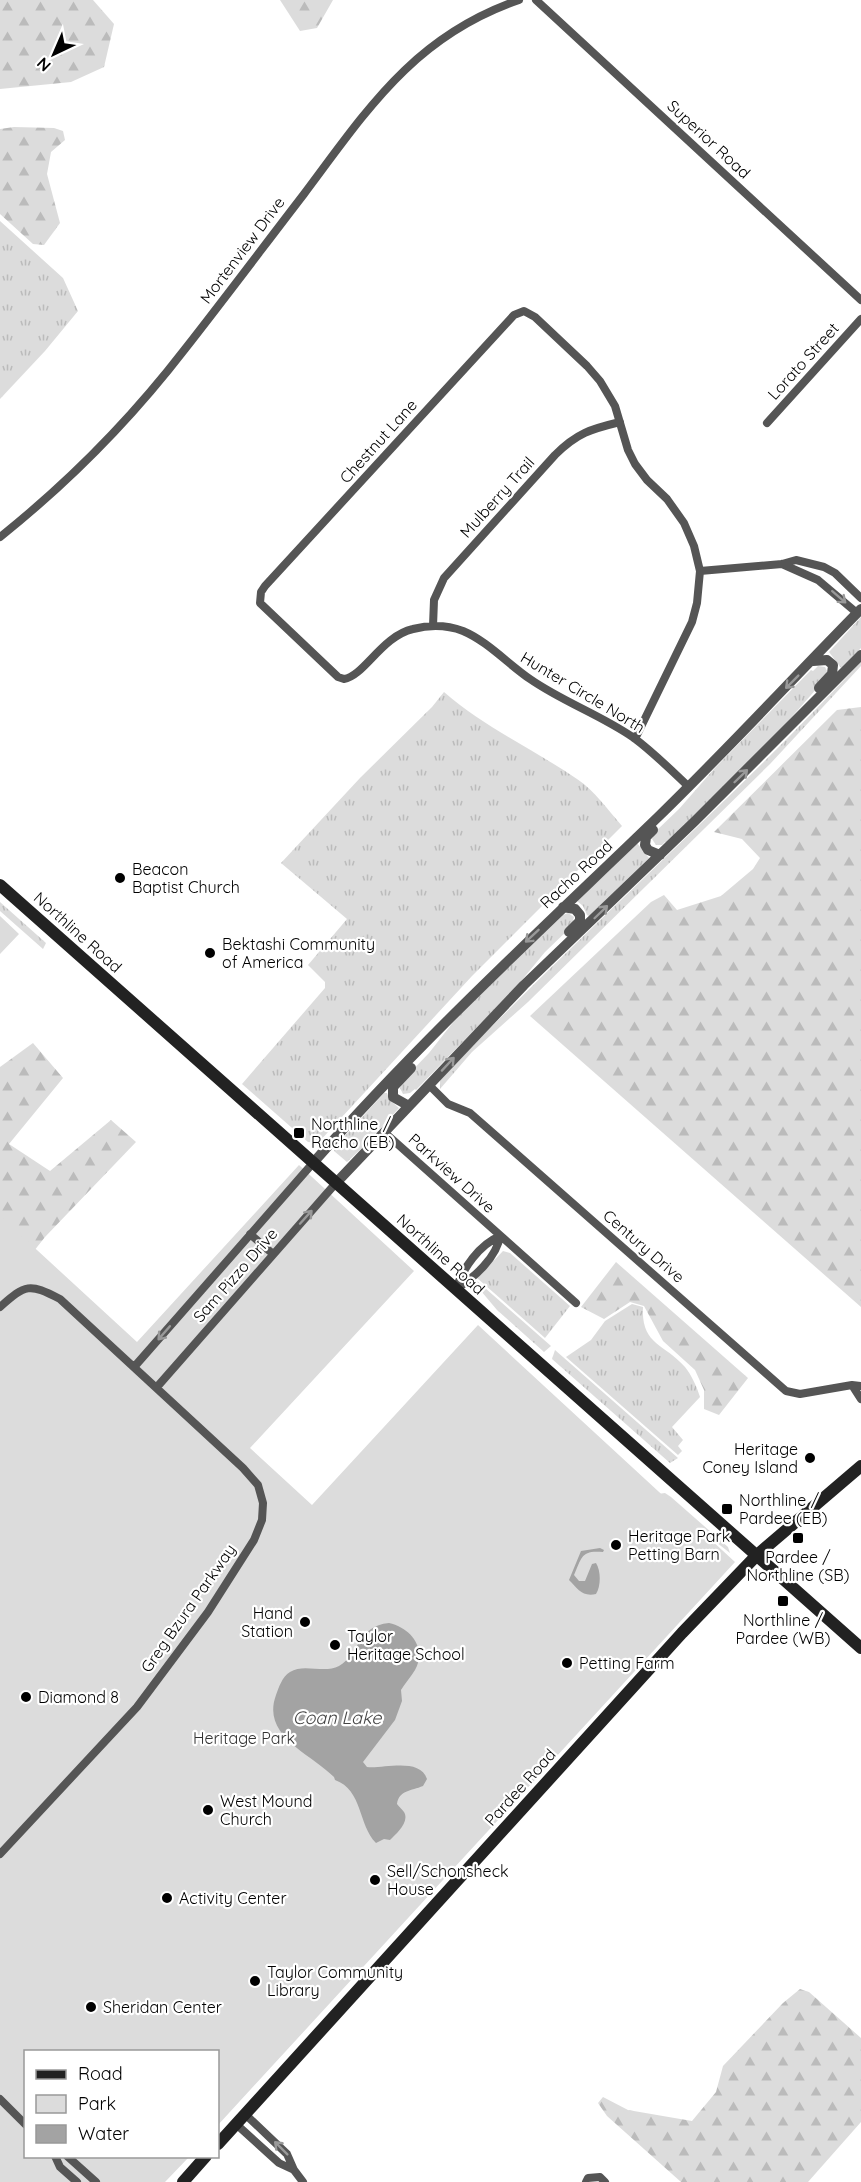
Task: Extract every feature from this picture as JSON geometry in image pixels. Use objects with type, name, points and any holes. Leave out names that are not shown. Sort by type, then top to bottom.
[{"type":"main road","name":"Northline Road","points":[[0,885],[861,1648]]},
{"type":"main road","name":"Pardee Road","points":[[219,2143],[628,1692],[757,1556],[861,1466]]},
{"type":"main road","points":[[183,2182],[205,2158]]},
{"type":"street","name":"Mortenview Drive","points":[[0,537],[82,465],[136,408],[185,350],[389,84],[421,54],[454,31],[519,0]]},
{"type":"street","name":"Superior Road","points":[[536,0],[861,300]]},
{"type":"street","name":"Chestnut Lane","points":[[259,598],[265,586],[514,315],[524,311],[535,317],[595,374],[610,395],[620,422]]},
{"type":"street","name":"Lorato Street","points":[[767,423],[861,319]]},
{"type":"street","points":[[620,422],[628,450],[639,470],[667,499],[684,523],[694,546],[700,571],[697,603],[692,622],[635,739]]},
{"type":"street","name":"Mulberry Trail","points":[[433,626],[434,600],[444,578],[555,456],[572,439],[581,434],[596,427],[620,422]]},
{"type":"street","points":[[700,571],[782,564],[796,560],[824,567],[835,573],[861,598]]},
{"type":"street","points":[[782,564],[818,580],[859,611]]},
{"type":"street","points":[[818,580],[824,567]]},
{"type":"street","name":"Hunter Circle North","points":[[259,598],[260,603],[271,615],[338,677],[344,679],[355,674],[388,641],[413,628],[450,627],[472,636],[549,691],[635,739],[689,787]]},
{"type":"street","name":"Racho Road","points":[[313,1163],[456,1012],[689,787],[859,611]]},
{"type":"street","points":[[336,1183],[524,985],[772,747],[861,655]]},
{"type":"street","points":[[772,747],[799,709],[832,674],[833,666],[827,660],[813,661]]},
{"type":"street","points":[[660,855],[648,850],[645,845],[646,837],[676,808],[706,769]]},
{"type":"street","points":[[524,985],[547,953],[580,921],[580,915],[575,909],[563,907]]},
{"type":"street","points":[[409,1106],[393,1097],[393,1087],[426,1052],[456,1012]]},
{"type":"street","name":"Century Drive","points":[[429,1084],[448,1104],[470,1113],[786,1391],[800,1394],[857,1386],[861,1399]]},
{"type":"street","name":"Parkview Drive","points":[[384,1132],[576,1303]]},
{"type":"street","name":"Sam Pizzo Drive","points":[[135,1366],[313,1163]]},
{"type":"street","name":"Sam Pizzo Drive","points":[[157,1387],[336,1183]]},
{"type":"street","points":[[250,1234],[273,1254]]},
{"type":"street","name":"Parkview Drive","points":[[456,1289],[469,1281],[499,1248],[500,1236]]},
{"type":"street","name":"Greg Bzura Parkway","points":[[0,1306],[21,1289],[39,1288],[60,1299],[135,1366],[251,1476],[258,1485],[263,1503],[262,1520],[254,1540],[208,1612],[137,1707],[0,1854]]},
{"type":"street","points":[[0,2099],[11,2112]]},
{"type":"street","points":[[0,2105],[24,2123]]},
{"type":"street","points":[[245,2114],[287,2154],[294,2170],[303,2182]]},
{"type":"street","points":[[236,2124],[279,2163],[294,2170]]},
{"type":"street","points":[[56,2158],[60,2167],[77,2182]]},
{"type":"street","points":[[68,2158],[96,2182]]},
{"type":"street","points":[[586,2182],[588,2178],[600,2177],[605,2182]]},
{"type":"green space","points":[[0,0],[93,0],[114,24],[104,67],[71,82],[0,89]]},
{"type":"green space","points":[[280,0],[333,0],[317,28],[300,31]]},
{"type":"green space","points":[[54,128],[63,131],[65,140],[51,152],[47,174],[60,223],[44,245],[33,244],[0,214],[0,129]]},
{"type":"green space","points":[[0,221],[63,278],[78,311],[45,351],[0,399]]},
{"type":"green space","points":[[861,617],[861,648],[841,668],[829,652]]},
{"type":"green space","points":[[861,662],[861,666],[770,764],[528,1002],[472,1052],[440,1089],[440,1080],[544,974],[810,716]]},
{"type":"green space","points":[[818,666],[825,667],[827,671],[825,679],[769,743],[667,843],[656,845],[652,839],[655,832],[811,670],[813,671]]},
{"type":"green space","points":[[444,692],[475,716],[583,784],[622,826],[472,976],[318,1143],[308,1142],[242,1084],[325,988],[325,982],[308,965],[347,919],[281,863]]},
{"type":"green space","points":[[861,707],[861,1307],[530,1016],[651,902],[664,895],[677,910],[721,896],[753,869],[760,858],[742,839],[714,832],[837,710]]},
{"type":"green space","points":[[637,843],[649,858],[589,916],[587,915],[583,906],[577,901]]},
{"type":"green space","points":[[0,902],[46,943],[43,949],[0,911]]},
{"type":"green space","points":[[568,913],[574,917],[571,927],[416,1090],[403,1094],[400,1088],[403,1080],[429,1053],[458,1016],[563,915]]},
{"type":"green space","points":[[0,916],[19,934],[0,954]]},
{"type":"green space","points":[[33,1043],[63,1078],[9,1144],[50,1171],[111,1120],[136,1142],[45,1237],[0,1291],[0,1067]]},
{"type":"green space","points":[[384,1093],[387,1093],[390,1100],[399,1108],[347,1162],[334,1151],[334,1148]]},
{"type":"green space","name":"Heritage Park","points":[[299,1165],[414,1271],[250,1448],[312,1505],[478,1325],[735,1562],[219,2124],[219,2050],[24,2050],[24,2158],[188,2158],[165,2182],[0,2182],[0,1216],[137,1342]]},
{"type":"green space","points":[[503,1251],[510,1253],[570,1306],[545,1338],[477,1278]]},
{"type":"green space","points":[[616,1262],[748,1378],[719,1415],[704,1409],[704,1390],[695,1370],[663,1341],[644,1306],[630,1302],[604,1319],[581,1307]]},
{"type":"green space","points":[[476,1280],[551,1346],[544,1352],[497,1310],[476,1285]]},
{"type":"green space","points":[[632,1304],[643,1307],[643,1320],[650,1336],[685,1367],[700,1397],[672,1427],[683,1440],[678,1446],[682,1451],[678,1455],[566,1357],[591,1340],[605,1321]]},
{"type":"green space","points":[[555,1350],[678,1458],[670,1463],[552,1359]]},
{"type":"green space","points":[[665,1493],[728,1547],[730,1553],[658,1494]]},
{"type":"green space","points":[[800,1989],[809,1992],[861,2038],[861,2122],[808,2182],[681,2182],[607,2116],[598,2103],[603,2097],[628,2110],[692,2121],[716,2092],[723,2066],[783,2003]]},
{"type":"water","points":[[600,1548],[604,1550],[603,1552],[590,1552],[583,1556],[574,1575],[579,1581],[585,1581],[592,1564],[596,1563],[600,1583],[596,1594],[591,1595],[578,1589],[569,1580],[581,1551]]},
{"type":"water","name":"Coan Lake","points":[[389,1623],[404,1629],[415,1640],[419,1654],[418,1662],[401,1690],[402,1701],[395,1720],[363,1762],[367,1767],[409,1766],[417,1768],[427,1779],[423,1786],[400,1796],[397,1804],[404,1812],[404,1824],[390,1840],[384,1839],[376,1843],[370,1836],[351,1792],[281,1733],[275,1722],[273,1709],[280,1686],[290,1672],[301,1668],[327,1669],[339,1666],[352,1654],[365,1634],[379,1625]]},
{"type":"place","name":"Beacon Baptist Church","points":[[120,878]]},
{"type":"place","name":"Bektashi Community of America","points":[[210,953]]},
{"type":"place","name":"Northline / Racho (EB)","points":[[299,1133]]},
{"type":"place","name":"Heritage Coney Island","points":[[810,1458]]},
{"type":"place","name":"Northline / Pardee (EB)","points":[[727,1509]]},
{"type":"place","name":"Pardee / Northline (SB)","points":[[798,1538]]},
{"type":"place","name":"Heritage Park Petting Barn","points":[[616,1545]]},
{"type":"place","name":"Northline / Pardee (WB)","points":[[783,1601]]},
{"type":"place","name":"Hand Station","points":[[305,1622]]},
{"type":"place","name":"Taylor Heritage School","points":[[335,1645]]},
{"type":"place","name":"Petting Farm","points":[[567,1663]]},
{"type":"place","name":"Diamond 8","points":[[26,1697]]},
{"type":"place","name":"West Mound Church","points":[[208,1810]]},
{"type":"place","name":"Sell/Schonsheck House","points":[[375,1880]]},
{"type":"place","name":"Activity Center","points":[[167,1898]]},
{"type":"place","name":"Taylor Community Library","points":[[255,1981]]},
{"type":"place","name":"Sheridan Center","points":[[91,2007]]}]
